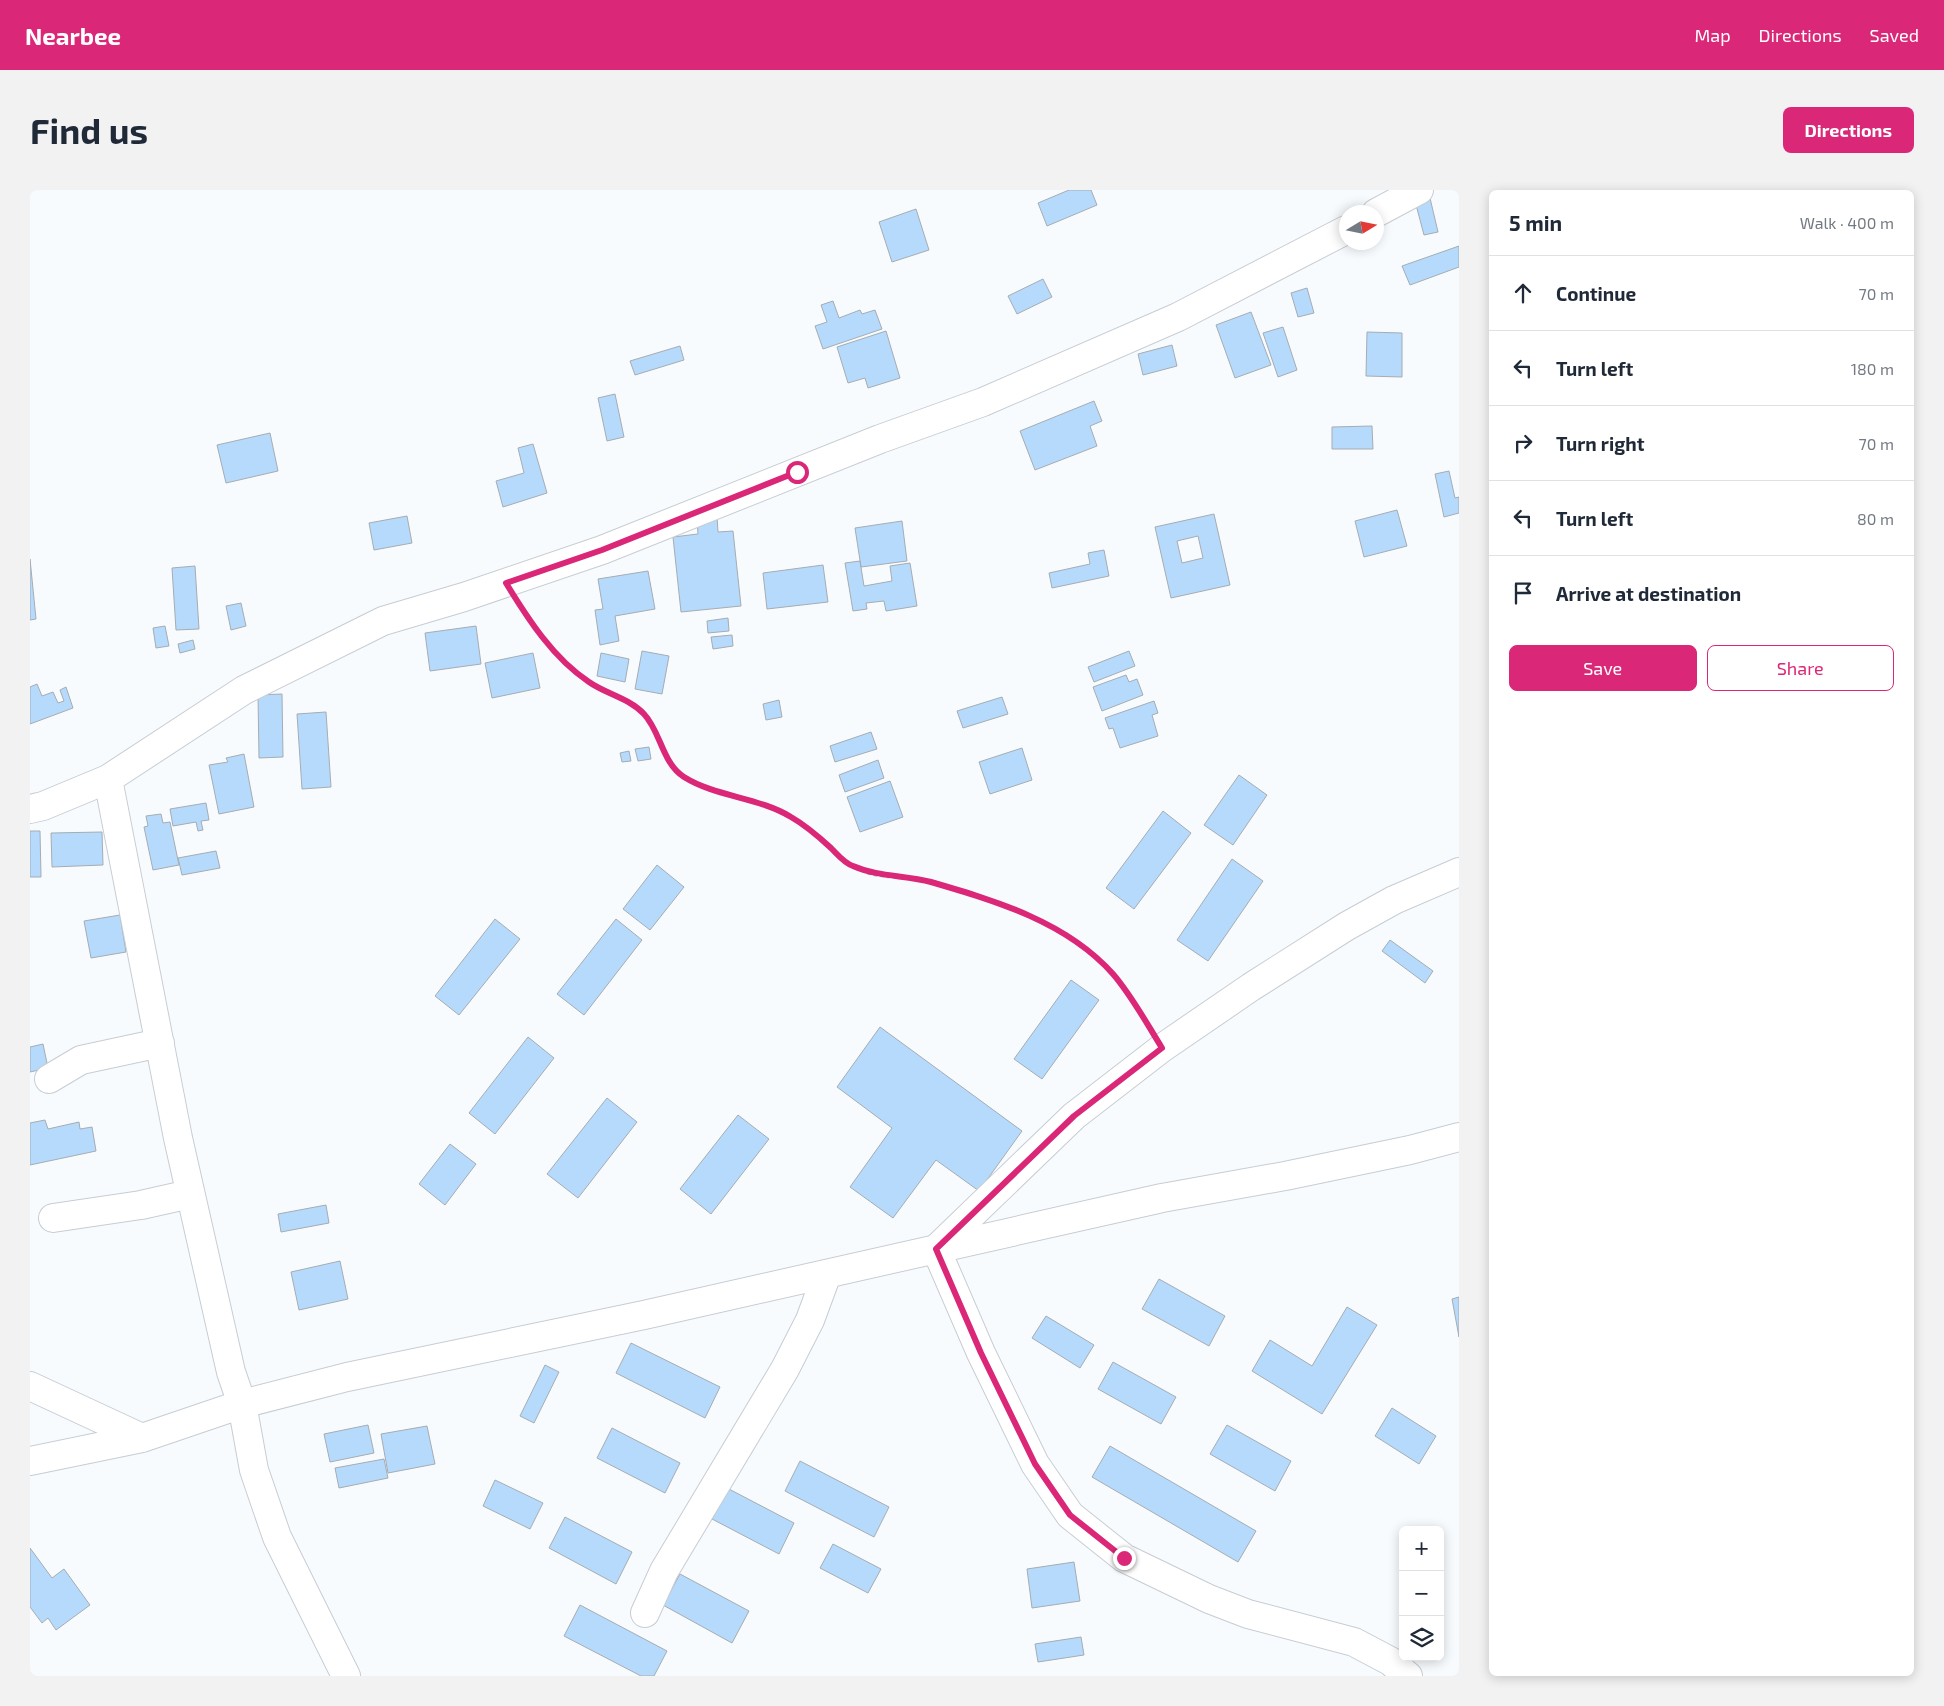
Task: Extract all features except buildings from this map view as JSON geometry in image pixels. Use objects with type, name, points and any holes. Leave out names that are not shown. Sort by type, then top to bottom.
[{"type":"street","points":[[1384,209],[1419,190]]},
{"type":"street","points":[[30,809],[43,806],[108,779],[244,690],[382,621],[506,583],[602,550],[880,439],[983,402],[1178,318],[1339,234]]},
{"type":"street","points":[[108,779],[190,1194],[231,1372],[242,1404],[254,1470],[277,1537],[346,1676]]},
{"type":"street","points":[[936,1249],[1074,1116],[1162,1048],[1251,986],[1347,926],[1394,900],[1459,872]]},
{"type":"street","points":[[49,1079],[81,1060],[160,1042]]},
{"type":"street","points":[[30,1461],[142,1438],[242,1404],[347,1377],[644,1315],[1162,1198],[1285,1176],[1410,1150],[1459,1136]]},
{"type":"street","points":[[53,1218],[141,1206],[190,1194]]},
{"type":"street","points":[[936,1249],[981,1353],[1035,1464],[1070,1515],[1124,1558],[1200,1594],[1248,1614],[1354,1642],[1390,1661],[1408,1676]]},
{"type":"street","points":[[645,1614],[664,1571],[785,1369],[810,1320],[827,1274]]},
{"type":"street","points":[[30,1386],[142,1438]]},
{"type":"path","points":[[506,583],[525,615],[552,649],[572,668],[590,683],[642,712],[655,728],[668,759],[684,777],[702,786],[789,815],[856,868],[869,873],[928,881],[1034,917],[1080,944],[1113,975],[1162,1048]]},
{"type":"route","points":[[797,472],[602,550],[506,583],[525,615],[552,649],[572,668],[590,683],[642,712],[655,728],[668,759],[684,777],[702,786],[789,815],[809,829],[850,865],[869,873],[928,881],[1034,917],[1080,944],[1113,975],[1162,1048],[1074,1116],[1036,1156],[936,1249],[981,1353],[1035,1464],[1070,1515],[1124,1558]]}]
